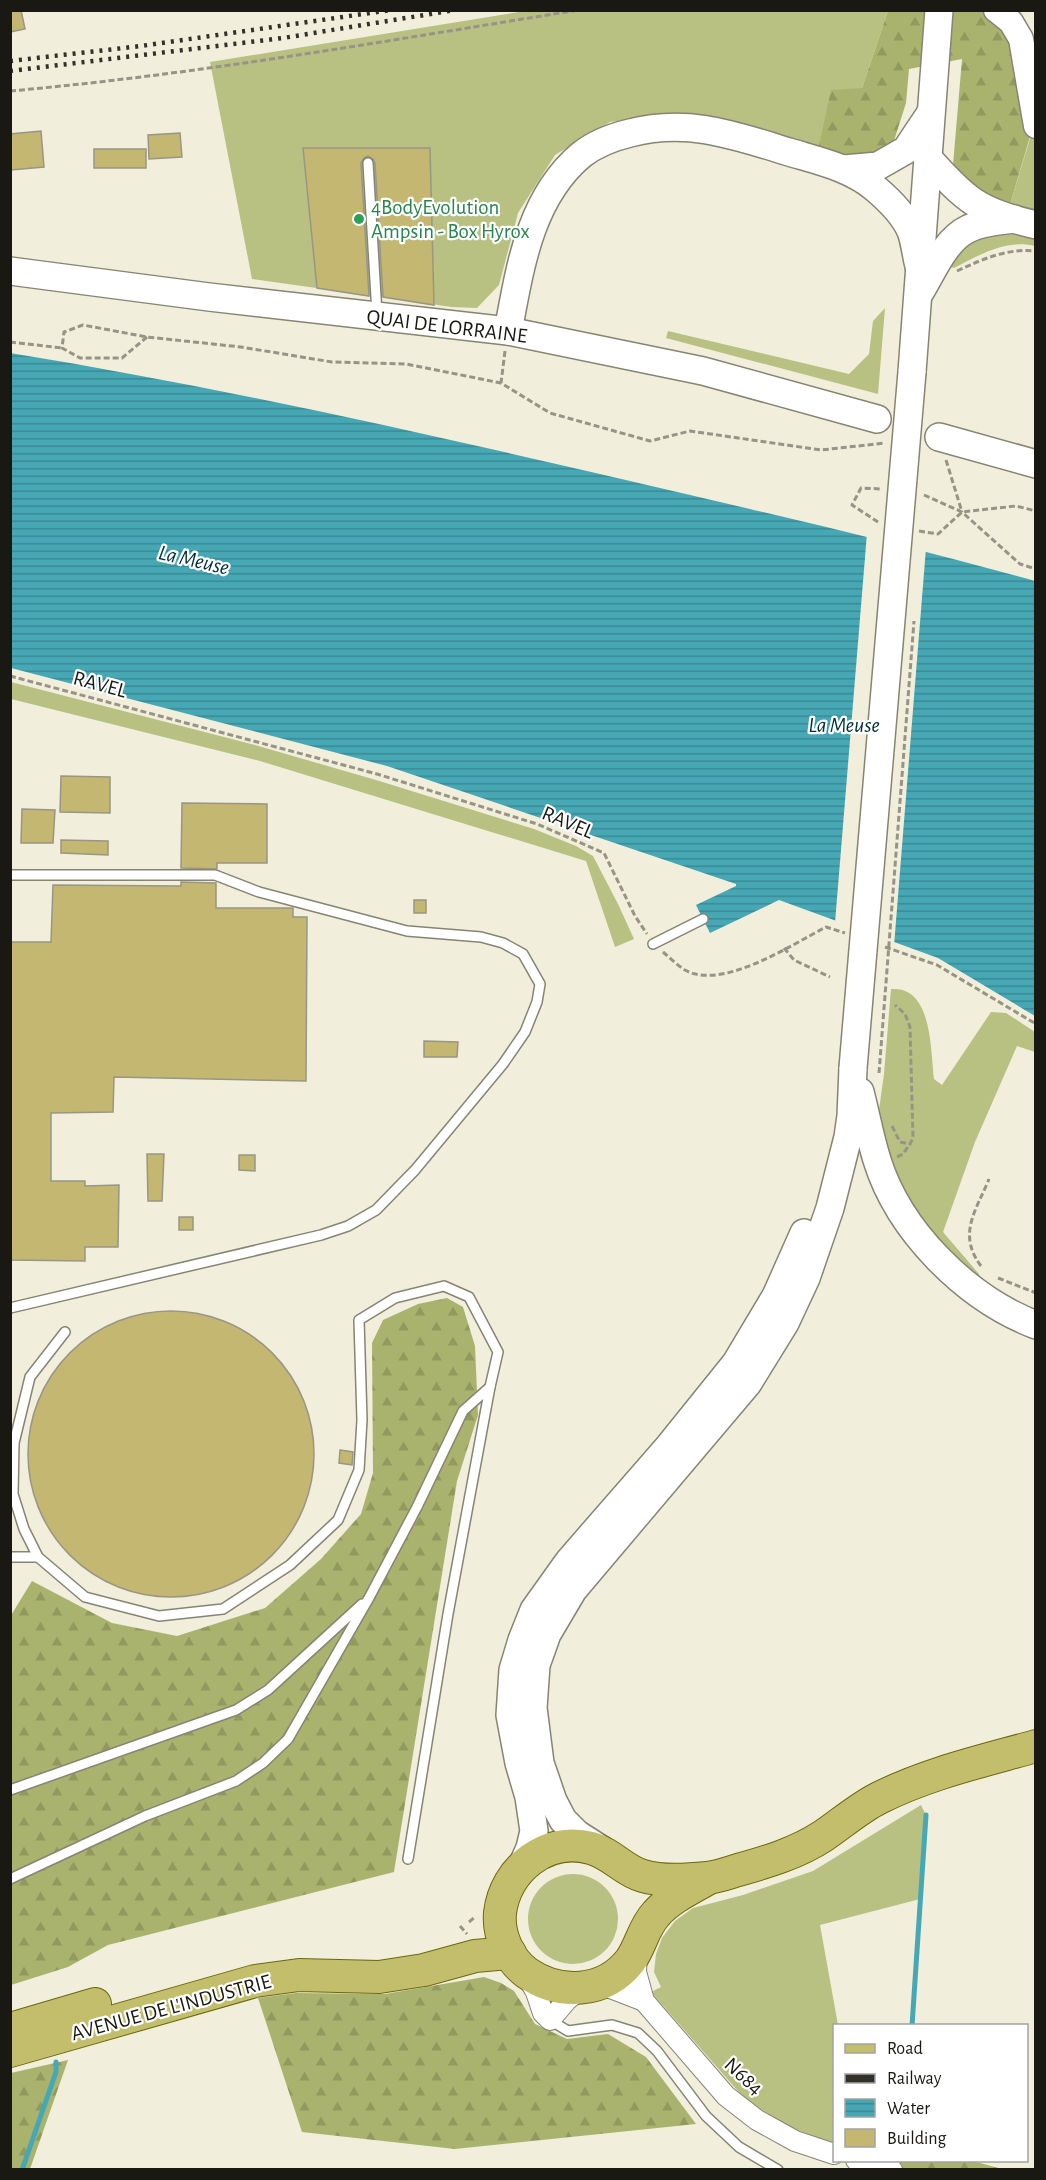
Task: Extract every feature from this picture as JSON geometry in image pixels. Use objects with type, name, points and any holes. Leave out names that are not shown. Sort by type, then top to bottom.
[{"type":"main road","points":[[939,10],[919,266],[866,1071],[877,1161],[898,1206],[916,1236],[979,1294],[1035,1325]]},
{"type":"main road","points":[[844,169],[878,166],[906,150],[932,111]]},
{"type":"main road","points":[[508,331],[519,276],[535,218],[554,184],[582,155],[612,137],[649,128],[689,126],[729,134],[844,169],[875,188],[898,210],[910,230],[919,266]]},
{"type":"main road","points":[[927,157],[953,186],[976,204],[1025,222]]},
{"type":"main road","points":[[917,297],[952,240],[968,229],[984,224],[1025,222]]},
{"type":"main road","name":"QUAI DE LORRAINE","points":[[10,271],[209,297],[508,331],[703,370],[877,419]]},
{"type":"main road","points":[[939,437],[1035,464]]},
{"type":"main road","points":[[640,1940],[643,1913],[634,1882],[617,1861],[577,1834],[563,1820],[553,1801],[540,1763],[533,1708],[536,1665],[547,1634],[573,1590],[748,1383],[786,1323],[806,1278],[830,1208],[851,1116],[866,1071]]},
{"type":"main road","points":[[522,1866],[534,1831],[529,1797],[519,1764],[510,1715],[513,1670],[534,1610],[569,1561],[670,1445],[736,1363],[776,1296],[803,1236],[822,1181],[866,1071]]},
{"type":"main road","points":[[709,1878],[659,1879],[643,1876],[592,1848],[573,1845],[554,1848],[537,1855],[522,1866],[510,1880],[503,1897],[500,1916],[503,1942],[516,1962],[540,1981],[559,1988],[590,1986],[618,1973],[629,1962],[657,1912],[678,1896],[709,1878],[789,1853],[820,1838],[877,1799],[921,1779],[1035,1746]]},
{"type":"main road","name":"AVENUE DE L'INDUSTRIE","points":[[10,2028],[251,1962],[295,1957],[374,1957],[422,1952],[466,1941],[500,1916]]},
{"type":"main road","name":"AVENUE DE L'INDUSTRIE","points":[[10,2052],[255,1980],[299,1976],[379,1977],[424,1970],[475,1956],[516,1962]]},
{"type":"street","points":[[996,10],[1011,22],[1021,39],[1035,126]]},
{"type":"street","name":"N684","points":[[640,1940],[636,1972],[644,2001],[726,2096],[757,2120],[795,2141],[833,2154]]},
{"type":"street","points":[[516,1962],[536,1992],[543,2013],[550,2020],[567,2000],[590,1986]]},
{"type":"street","name":"N684","points":[[590,1986],[644,2001]]},
{"type":"street","points":[[864,2162],[891,2169]]},
{"type":"lane","points":[[368,163],[377,316]]},
{"type":"lane","points":[[10,875],[215,875],[259,892],[407,931],[481,937],[503,943],[523,954],[540,984],[537,1002],[525,1032],[503,1064],[415,1170],[376,1210],[348,1226],[321,1235],[10,1308]]},
{"type":"lane","points":[[653,944],[703,919]]},
{"type":"lane","points":[[65,1332],[30,1377],[14,1443],[13,1494],[24,1529],[38,1557],[85,1597],[159,1616],[223,1609],[290,1565],[338,1520],[359,1470],[363,1420],[359,1320],[394,1298],[444,1286],[469,1297],[498,1352],[448,1614],[408,1859]]},
{"type":"lane","points":[[10,1879],[145,1816],[236,1781],[263,1764],[288,1739],[370,1596],[417,1507],[463,1411],[490,1387]]},
{"type":"lane","points":[[10,1557],[38,1557]]},
{"type":"lane","points":[[10,1790],[236,1710],[268,1690],[370,1596]]},
{"type":"lane","points":[[550,2020],[568,2031],[612,2025],[638,2033],[657,2051],[706,2116],[739,2147],[778,2169]]},
{"type":"path","points":[[10,91],[105,83],[223,68],[579,10]]},
{"type":"path","points":[[956,272],[983,259],[1014,250],[1035,251]]},
{"type":"path","points":[[62,348],[64,332],[83,325],[147,337],[241,347],[332,362],[406,364],[501,382],[550,413],[650,441],[690,430],[821,450],[892,442]]},
{"type":"path","points":[[501,382],[508,331]]},
{"type":"path","points":[[10,342],[62,348],[80,358],[122,358],[147,337]]},
{"type":"path","points":[[939,437],[962,512],[1020,564],[1035,569]]},
{"type":"path","points":[[924,493],[924,505]]},
{"type":"path","points":[[962,512],[1016,506],[1035,511]]},
{"type":"path","points":[[921,540],[922,528]]},
{"type":"path","points":[[879,1082],[866,1071],[915,611]]},
{"type":"path","name":"RAVEL","points":[[10,676],[377,774],[537,824],[604,854],[635,916],[653,944],[686,971],[713,977],[738,972],[826,927],[854,936]]},
{"type":"path","points":[[884,947],[937,965],[1035,1024]]},
{"type":"path","points":[[784,948],[794,960],[830,977]]},
{"type":"path","points":[[889,1121],[900,1142],[910,1144],[913,1138],[910,1028],[905,1014],[895,1005]]},
{"type":"path","points":[[988,1273],[972,1253],[968,1233],[989,1179]]},
{"type":"path","points":[[994,1276],[1035,1293]]},
{"type":"green space","points":[[525,11],[888,11],[862,88],[818,150],[722,121],[670,114],[610,122],[555,155],[518,213],[499,285],[477,308],[452,307],[252,279],[210,62]]},
{"type":"green space","points":[[888,11],[996,11],[1011,22],[1034,123],[1009,208],[969,189],[953,165],[962,59],[909,69],[906,103],[892,147],[864,159],[818,150],[831,90],[862,88]]},
{"type":"green space","points":[[1031,135],[1035,141],[1035,215],[1009,208]]},
{"type":"green space","points":[[987,228],[1035,236],[1035,246],[1025,244],[1004,246],[983,253],[954,268],[951,267],[950,259]]},
{"type":"green space","points":[[885,308],[878,394],[666,338],[668,331],[849,374],[869,354],[873,321]]},
{"type":"green space","points":[[11,682],[255,745],[376,780],[534,829],[576,846],[593,856],[634,939],[615,947],[586,861],[260,761],[11,699]]},
{"type":"green space","points":[[891,989],[905,991],[914,997],[920,1006],[929,1030],[934,1079],[942,1085],[991,1012],[1006,1013],[1035,1032],[1035,1052],[1017,1046],[975,1142],[943,1232],[979,1274],[980,1279],[977,1280],[930,1233],[893,1172],[877,1124],[884,1074]]},
{"type":"green space","points":[[447,1298],[463,1307],[475,1346],[478,1415],[457,1481],[394,1872],[108,1945],[68,1967],[11,1985],[10,1617],[32,1581],[112,1623],[177,1636],[265,1608],[321,1559],[361,1514],[373,1473],[372,1343],[383,1320],[418,1304]]},
{"type":"green space","points":[[921,1805],[926,1815],[920,1899],[820,1925],[838,2024],[833,2024],[833,2144],[785,2125],[744,2098],[651,1992],[661,1987],[654,1972],[656,1954],[662,1938],[675,1921],[693,1908],[743,1895],[813,1871]]},
{"type":"green space","points":[[573,1874],[590,1877],[605,1887],[615,1902],[618,1919],[615,1936],[605,1951],[590,1961],[573,1964],[556,1961],[541,1951],[531,1936],[528,1919],[531,1902],[541,1887],[556,1877]]},
{"type":"green space","points":[[484,1977],[514,1991],[535,2024],[567,2039],[608,2034],[646,2057],[696,2124],[455,2149],[302,2132],[258,1998],[296,1993],[385,1994]]},
{"type":"green space","points":[[68,2060],[30,2169],[11,2169],[11,2073]]},
{"type":"green space","points":[[860,2162],[977,2162],[1002,2169],[892,2170]]},
{"type":"water","name":"La Meuse","points":[[10,353],[232,393],[453,441],[818,525],[1035,581],[1035,1016],[938,958],[779,900],[710,933],[696,905],[736,884],[387,766],[11,668]]},
{"type":"pier","points":[[867,533],[926,548],[894,946],[835,923]]},
{"type":"building","points":[[10,10],[21,10],[25,29],[10,32]]},
{"type":"building","points":[[41,131],[44,167],[11,170],[10,134]]},
{"type":"building","points":[[180,133],[182,157],[149,159],[148,135]]},
{"type":"building","points":[[303,148],[430,148],[434,305],[383,297],[375,163],[368,156],[361,163],[369,296],[317,288]]},
{"type":"building","points":[[94,149],[146,149],[146,168],[94,168]]},
{"type":"building","points":[[61,776],[110,777],[110,813],[60,812]]},
{"type":"building","points":[[182,803],[267,804],[267,863],[217,863],[217,869],[181,868]]},
{"type":"building","points":[[22,809],[55,810],[53,843],[21,843]]},
{"type":"building","points":[[61,840],[108,841],[108,855],[61,853]]},
{"type":"building","points":[[181,882],[216,883],[216,908],[293,908],[293,917],[307,917],[306,1081],[114,1077],[113,1112],[51,1113],[51,1181],[85,1181],[85,1186],[119,1185],[118,1247],[85,1247],[85,1261],[10,1260],[10,942],[51,942],[53,885],[181,886]]},
{"type":"building","points":[[414,900],[426,900],[426,913],[414,913]]},
{"type":"building","points":[[424,1041],[458,1042],[457,1057],[424,1057]]},
{"type":"building","points":[[147,1154],[164,1154],[162,1201],[148,1201]]},
{"type":"building","points":[[239,1155],[255,1155],[255,1171],[239,1170]]},
{"type":"building","points":[[179,1217],[193,1217],[193,1230],[179,1230]]},
{"type":"building","points":[[157,1311],[185,1311],[213,1317],[239,1328],[262,1343],[282,1363],[297,1386],[308,1412],[314,1440],[312,1482],[297,1522],[282,1545],[262,1565],[239,1580],[213,1591],[185,1597],[157,1597],[129,1591],[103,1580],[80,1565],[60,1545],[45,1522],[34,1496],[28,1468],[28,1440],[34,1412],[45,1386],[60,1363],[80,1343],[103,1328],[129,1317]]},
{"type":"building","points":[[340,1450],[353,1452],[352,1465],[339,1463]]},
{"type":"waterway","points":[[912,2024],[926,1815]]},
{"type":"waterway","points":[[22,2170],[56,2072],[56,2062]]},
{"type":"railway","points":[[10,61],[141,46],[391,10]]},
{"type":"railway","points":[[10,71],[283,38],[455,10]]},
{"type":"place","name":"4BodyEvolution Ampsin - Box Hyrox","points":[[359,219]]}]
